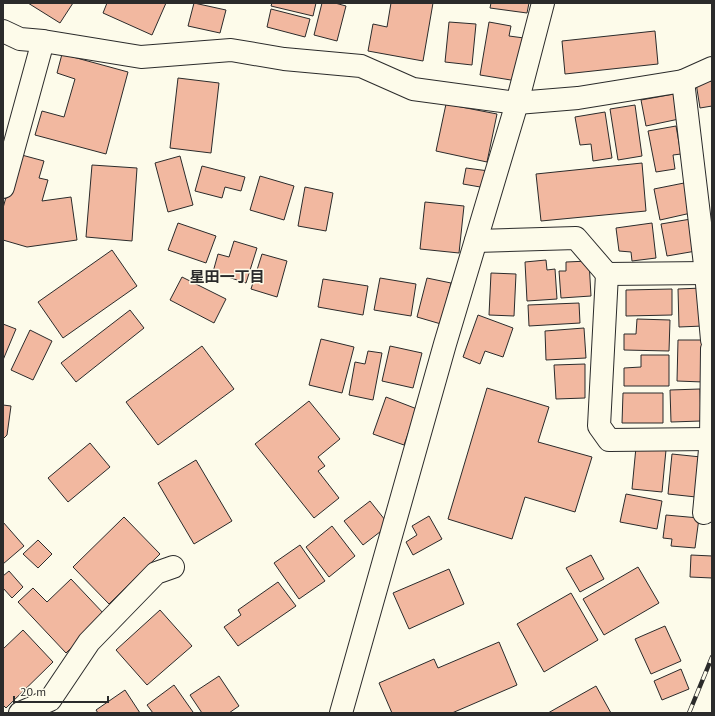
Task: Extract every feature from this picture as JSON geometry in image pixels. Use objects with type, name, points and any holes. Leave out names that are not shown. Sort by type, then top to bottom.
[{"type":"street","points":[[341,713],[445,344],[517,103],[543,3]]},
{"type":"street","points":[[3,31],[20,39],[43,41],[141,57],[231,50],[284,59],[361,66],[412,89],[517,103],[578,98],[684,81],[712,68]]},
{"type":"street","points":[[3,187],[43,41]]},
{"type":"street","points":[[684,81],[706,273],[712,340]]},
{"type":"street","points":[[476,241],[576,238],[606,274],[600,426],[609,440],[711,439]]},
{"type":"street","points":[[606,274],[706,273]]},
{"type":"street","points":[[704,513],[711,439],[712,349]]},
{"type":"street","points":[[20,713],[50,700],[89,642],[156,573],[173,567]]},
{"type":"building","points":[[28,3],[73,3],[60,23]]},
{"type":"building","points":[[107,3],[166,3],[152,35],[103,13]]},
{"type":"building","points":[[194,3],[226,10],[220,33],[188,26]]},
{"type":"building","points":[[272,3],[316,3],[313,16],[271,6]]},
{"type":"building","points":[[322,3],[335,3],[346,6],[337,41],[314,35]]},
{"type":"building","points":[[391,3],[433,3],[423,61],[368,51],[373,24],[387,27]]},
{"type":"building","points":[[491,3],[529,3],[527,13],[490,8]]},
{"type":"building","points":[[271,9],[310,19],[305,37],[267,27]]},
{"type":"building","points":[[449,22],[476,24],[472,65],[445,62]]},
{"type":"building","points":[[489,22],[511,26],[509,36],[524,38],[517,81],[480,75]]},
{"type":"building","points":[[655,31],[658,64],[565,74],[562,41]]},
{"type":"building","points":[[62,54],[128,72],[106,154],[35,135],[42,111],[64,117],[75,79],[57,73]]},
{"type":"building","points":[[178,78],[219,83],[211,153],[170,148]]},
{"type":"building","points":[[712,81],[712,106],[700,108],[696,83]]},
{"type":"building","points":[[674,94],[679,119],[646,126],[641,100]]},
{"type":"building","points":[[446,104],[497,114],[487,162],[436,151]]},
{"type":"building","points":[[635,105],[642,156],[618,160],[610,109]]},
{"type":"building","points":[[605,112],[612,158],[593,161],[591,144],[580,145],[575,117]]},
{"type":"building","points":[[676,126],[681,154],[673,155],[675,169],[656,172],[648,131]]},
{"type":"building","points":[[18,154],[44,161],[39,178],[48,180],[42,201],[71,197],[77,240],[27,247],[3,240],[3,208]]},
{"type":"building","points":[[180,156],[193,205],[168,212],[155,163]]},
{"type":"building","points":[[642,163],[646,211],[541,221],[536,174]]},
{"type":"building","points":[[92,165],[137,168],[132,241],[86,237]]},
{"type":"building","points":[[202,166],[245,177],[241,191],[225,187],[222,198],[195,191]]},
{"type":"building","points":[[466,168],[489,171],[486,188],[463,184]]},
{"type":"building","points":[[260,176],[294,186],[284,220],[250,210]]},
{"type":"building","points":[[684,183],[691,213],[660,220],[654,189]]},
{"type":"building","points":[[305,187],[333,193],[326,231],[298,226]]},
{"type":"building","points":[[425,202],[464,206],[459,253],[420,249]]},
{"type":"building","points":[[691,219],[696,251],[667,256],[661,224]]},
{"type":"building","points":[[178,223],[216,236],[206,263],[168,250]]},
{"type":"building","points":[[652,223],[656,258],[632,261],[631,252],[619,251],[616,228]]},
{"type":"building","points":[[234,241],[257,248],[246,283],[213,272],[218,254],[229,257]]},
{"type":"building","points":[[112,250],[137,286],[63,338],[38,302]]},
{"type":"building","points":[[262,254],[287,261],[277,297],[251,289]]},
{"type":"building","points":[[546,260],[547,270],[555,269],[557,299],[527,301],[525,262]]},
{"type":"building","points":[[589,261],[591,296],[561,298],[559,271],[566,271],[566,262]]},
{"type":"building","points":[[491,273],[516,274],[514,316],[489,315]]},
{"type":"building","points":[[182,277],[226,299],[214,323],[170,300]]},
{"type":"building","points":[[380,278],[416,284],[411,316],[374,310]]},
{"type":"building","points":[[427,278],[451,283],[441,324],[417,317]]},
{"type":"building","points":[[323,279],[368,286],[363,315],[318,307]]},
{"type":"building","points":[[702,288],[703,326],[679,327],[678,289]]},
{"type":"building","points":[[672,289],[672,315],[626,316],[626,290]]},
{"type":"building","points":[[579,303],[580,323],[529,326],[528,305]]},
{"type":"building","points":[[130,310],[144,328],[76,382],[61,363]]},
{"type":"building","points":[[478,315],[513,328],[503,357],[485,351],[480,364],[463,357]]},
{"type":"building","points":[[637,319],[670,320],[669,351],[624,350],[624,334],[636,334]]},
{"type":"building","points":[[3,324],[16,329],[3,360]]},
{"type":"building","points":[[584,328],[586,358],[546,360],[545,331]]},
{"type":"building","points":[[30,330],[52,341],[33,380],[11,370]]},
{"type":"building","points":[[321,339],[354,347],[342,393],[309,385]]},
{"type":"building","points":[[678,340],[703,340],[703,382],[677,381]]},
{"type":"building","points":[[202,346],[234,389],[158,445],[126,402]]},
{"type":"building","points":[[390,346],[422,353],[413,388],[382,381]]},
{"type":"building","points":[[368,351],[382,353],[373,400],[349,395],[355,362],[365,364]]},
{"type":"building","points":[[641,355],[669,355],[669,386],[624,386],[624,368],[641,367]]},
{"type":"building","points":[[585,364],[585,398],[556,399],[554,365]]},
{"type":"building","points":[[487,388],[549,407],[538,442],[592,457],[575,512],[525,497],[512,539],[448,519]]},
{"type":"building","points":[[700,389],[701,421],[671,422],[670,390]]},
{"type":"building","points":[[623,393],[663,393],[663,423],[622,423]]},
{"type":"building","points":[[386,397],[417,409],[404,445],[373,434]]},
{"type":"building","points":[[309,401],[340,439],[318,457],[325,466],[318,471],[339,498],[314,518],[255,444]]},
{"type":"building","points":[[3,405],[11,406],[7,435],[3,439]]},
{"type":"building","points":[[90,443],[110,467],[68,502],[48,478]]},
{"type":"building","points":[[636,447],[666,450],[662,492],[632,489]]},
{"type":"building","points":[[672,454],[701,457],[696,497],[668,494]]},
{"type":"building","points":[[196,460],[232,521],[194,544],[158,483]]},
{"type":"building","points":[[626,494],[662,501],[657,529],[620,522]]},
{"type":"building","points":[[370,501],[389,525],[363,545],[344,521]]},
{"type":"building","points":[[666,515],[699,518],[695,548],[671,546],[672,539],[663,538]]},
{"type":"building","points":[[429,516],[442,539],[413,555],[406,542],[417,535],[412,526]]},
{"type":"building","points":[[124,517],[160,554],[109,604],[73,567]]},
{"type":"building","points":[[3,522],[24,546],[3,564]]},
{"type":"building","points":[[332,526],[355,556],[329,577],[306,547]]},
{"type":"building","points":[[38,540],[52,554],[38,568],[23,554]]},
{"type":"building","points":[[300,545],[325,581],[299,599],[274,563]]},
{"type":"building","points":[[591,555],[604,579],[580,592],[566,568]]},
{"type":"building","points":[[691,555],[712,556],[712,578],[690,577]]},
{"type":"building","points":[[638,567],[659,603],[604,635],[583,599]]},
{"type":"building","points":[[449,569],[464,604],[409,629],[393,593]]},
{"type":"building","points":[[9,571],[23,587],[12,598],[3,588],[3,576]]},
{"type":"building","points":[[71,579],[105,615],[66,653],[18,602],[33,588],[47,602]]},
{"type":"building","points":[[278,582],[296,606],[238,646],[224,627],[241,615],[238,610]]},
{"type":"building","points":[[571,593],[598,640],[544,672],[517,624]]},
{"type":"building","points":[[160,610],[192,646],[147,685],[116,650]]},
{"type":"building","points":[[665,626],[681,661],[651,674],[635,639]]},
{"type":"building","points":[[23,630],[53,662],[6,708],[3,705],[3,649]]},
{"type":"building","points":[[499,642],[517,685],[452,713],[392,713],[379,683],[434,659],[438,668]]},
{"type":"building","points":[[681,669],[689,689],[662,700],[654,681]]},
{"type":"building","points":[[219,676],[239,706],[229,713],[202,713],[190,695]]},
{"type":"building","points":[[174,685],[193,712],[153,713],[147,705]]},
{"type":"building","points":[[596,686],[611,713],[548,713]]},
{"type":"building","points":[[125,690],[140,713],[98,713],[96,710]]},
{"type":"railway","points":[[689,713],[712,657]]},
{"type":"district","name":"星田一丁目","points":[[227,277]]}]
